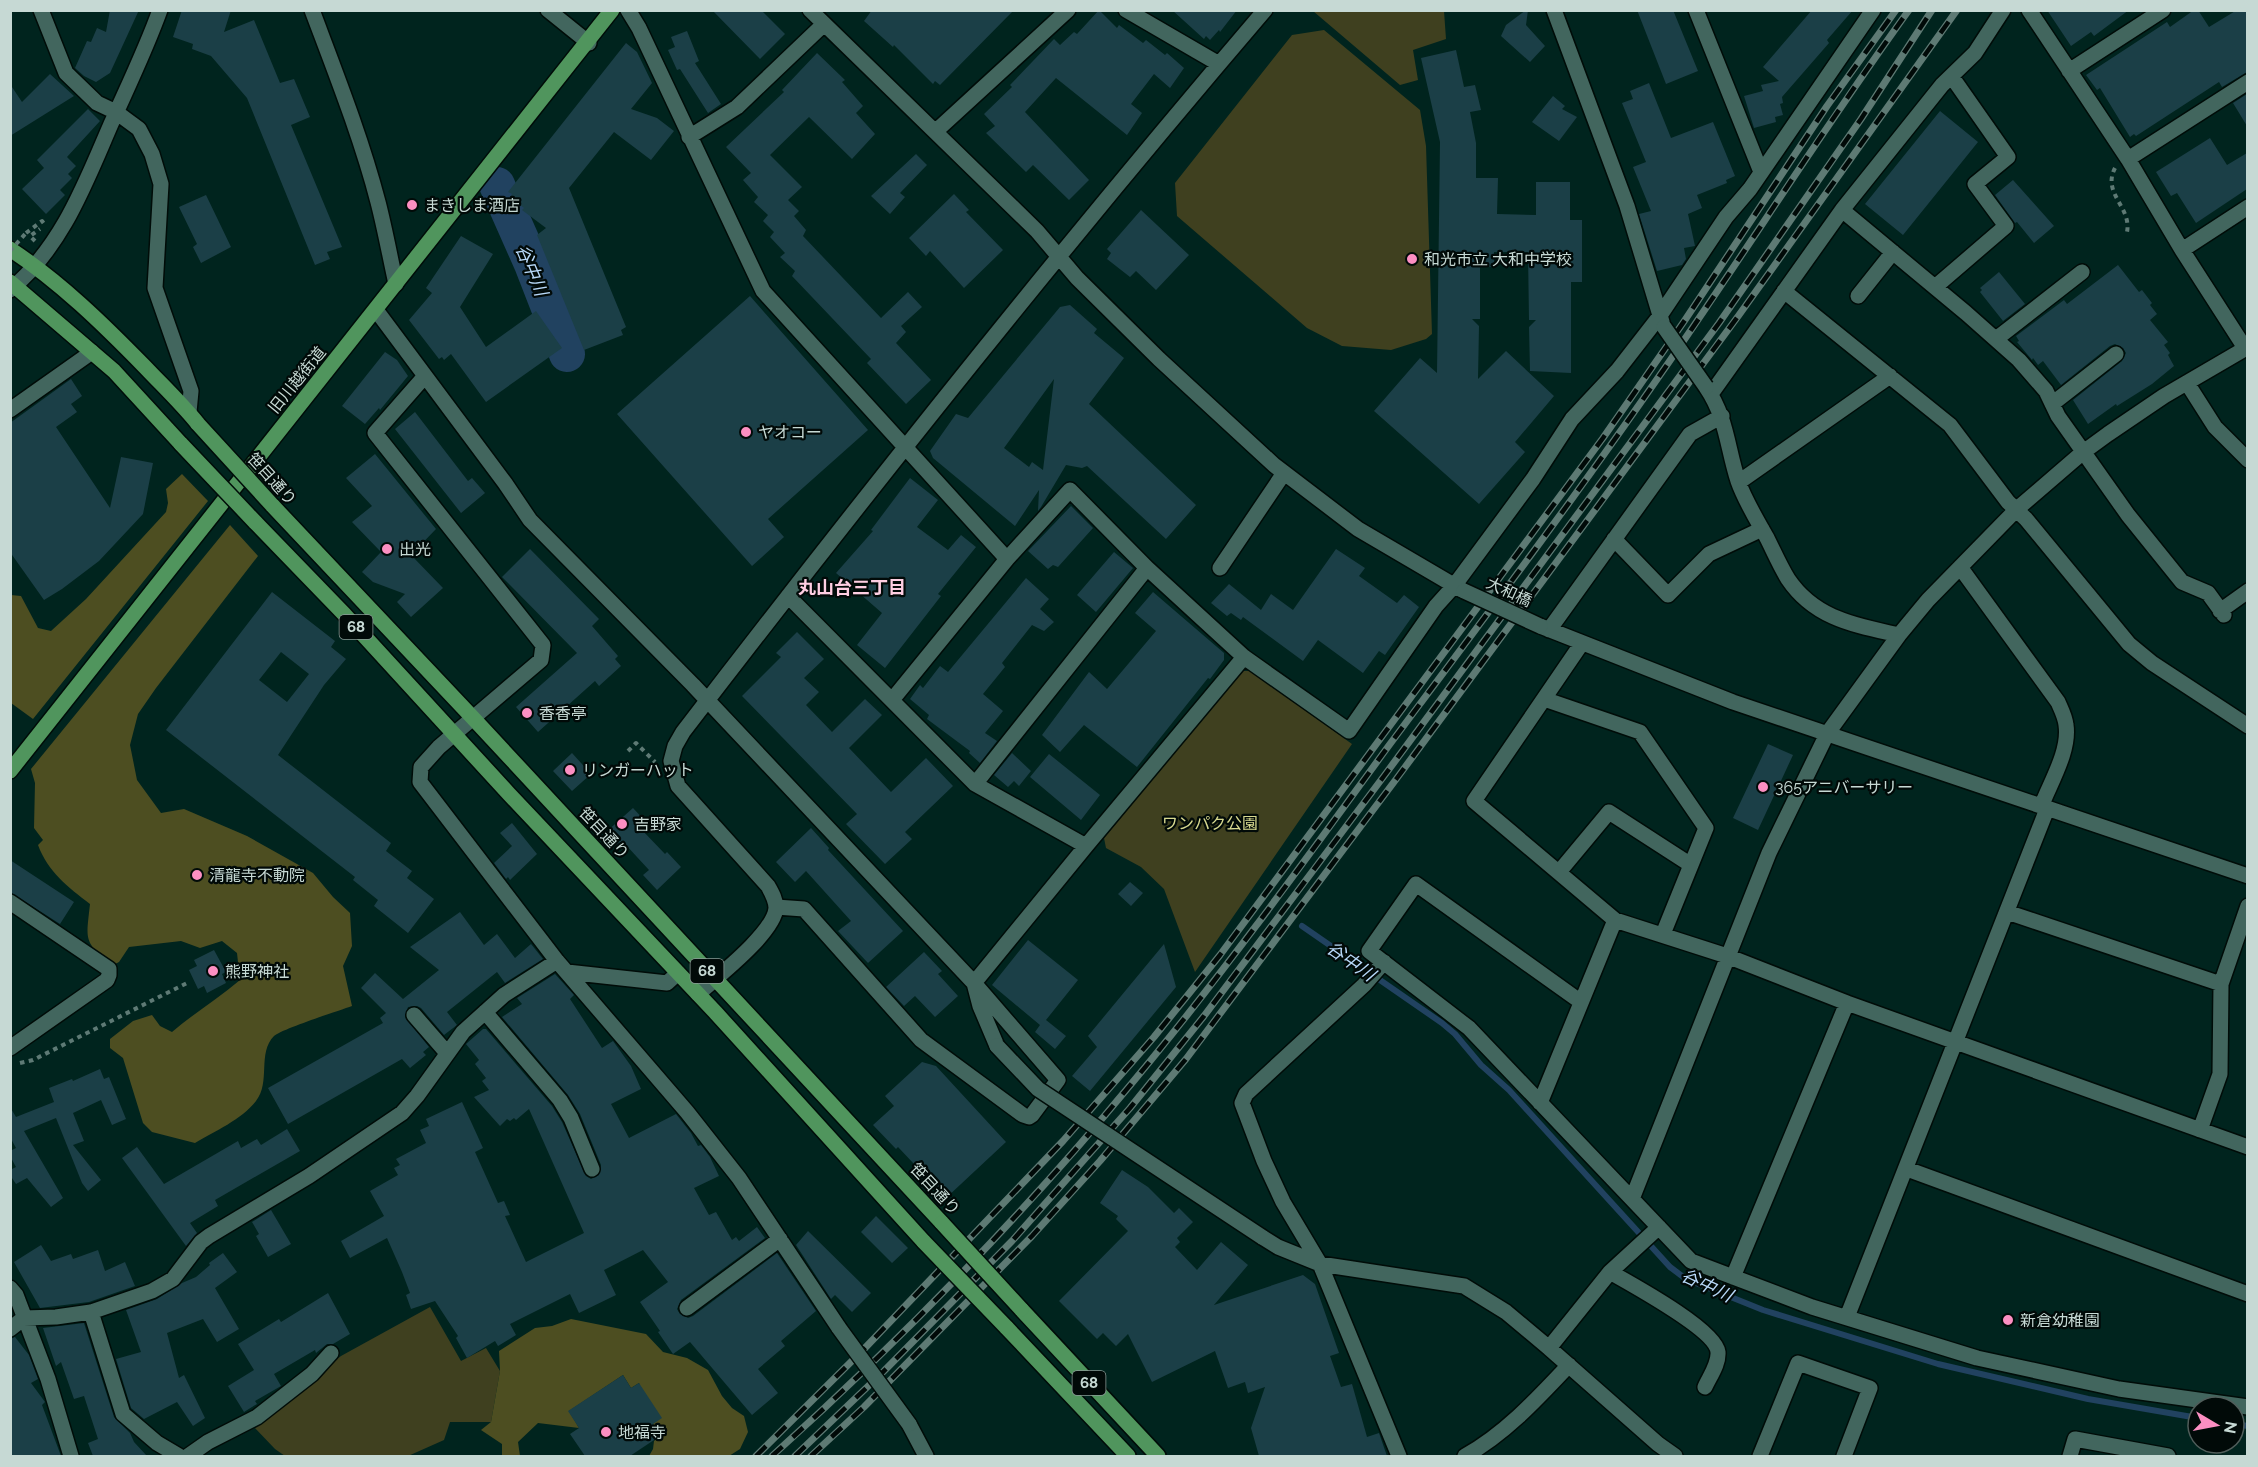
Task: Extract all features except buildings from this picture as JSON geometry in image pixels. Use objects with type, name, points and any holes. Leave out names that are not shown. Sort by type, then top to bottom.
[{"type":"main road","name":"旧川越街道","points":[[10,771],[589,42],[612,10]]},
{"type":"main road","name":"笹目通り","points":[[10,250],[36,266],[69,293],[194,418],[272,505],[473,718],[1158,1456]]},
{"type":"main road","name":"68","points":[[12,286],[114,371],[698,994],[924,1242],[1128,1456]]},
{"type":"street","points":[[40,10],[66,73],[97,103],[116,112],[139,129],[152,154],[161,184],[155,288],[191,391],[194,418]]},
{"type":"street","points":[[12,286],[36,266],[62,229],[78,199],[160,10]]},
{"type":"street","points":[[312,10],[366,161],[396,284]]},
{"type":"street","points":[[548,10],[589,42]]},
{"type":"street","points":[[628,10],[763,291],[1007,559]]},
{"type":"street","name":"大和橋","points":[[810,10],[1037,231],[1077,278],[1159,359],[1284,473],[1358,529],[1459,588],[1544,628],[1733,702],[2247,876]]},
{"type":"street","points":[[936,131],[1068,10]]},
{"type":"street","points":[[1126,10],[1219,64]]},
{"type":"street","points":[[698,994],[764,933],[773,918],[776,907],[774,896],[768,886],[678,786],[671,761],[675,746],[683,732],[1059,255],[1265,10]]},
{"type":"street","points":[[1554,10],[1628,206],[1662,322],[1708,390],[1722,416],[1739,482],[1788,578],[1799,593],[1818,610],[1843,622],[1899,635]]},
{"type":"street","points":[[1696,10],[1761,172]]},
{"type":"street","points":[[892,700],[1007,559],[1070,490],[1147,568],[1244,657],[1349,731],[1436,606],[1459,588],[1572,419],[1662,322],[1726,217],[1761,172],[1873,10]]},
{"type":"street","points":[[1708,390],[1784,291],[1842,210],[1942,85],[1975,53],[2003,10]]},
{"type":"street","points":[[1632,1199],[1768,853],[1827,734],[1899,635],[1928,600],[2017,509],[2082,453],[2108,434],[2246,348],[2123,162],[2069,71],[2029,10]]},
{"type":"street","points":[[2069,71],[2163,10]]},
{"type":"street","points":[[690,136],[737,107],[824,24]]},
{"type":"street","points":[[1935,287],[2006,226],[1975,184],[2008,157],[1952,77]]},
{"type":"street","points":[[2123,162],[2247,82]]},
{"type":"street","points":[[2182,250],[2247,207]]},
{"type":"street","points":[[1842,210],[2019,360],[2046,391],[2082,453],[2182,582],[2208,593],[2222,613],[2247,591]]},
{"type":"street","points":[[1858,296],[1893,252]]},
{"type":"street","points":[[1996,339],[2082,272]]},
{"type":"street","points":[[1784,291],[1950,425],[2008,502],[2017,509],[2129,644],[2152,663],[2247,726]]},
{"type":"street","points":[[376,310],[530,520],[707,700],[974,983],[1058,1080],[1029,1117],[921,1040],[804,909],[776,907]]},
{"type":"street","points":[[10,410],[92,352]]},
{"type":"street","points":[[2052,404],[2116,354]]},
{"type":"street","points":[[425,376],[375,433],[543,645],[541,660],[454,734],[421,767],[420,782],[562,967],[687,1112],[739,1178],[839,1328],[909,1424],[923,1456]]},
{"type":"street","points":[[1739,482],[1890,376]]},
{"type":"street","points":[[2187,383],[2215,427],[2247,460]]},
{"type":"street","points":[[1544,628],[1614,539],[1690,434],[1722,416]]},
{"type":"street","points":[[1220,568],[1284,473]]},
{"type":"street","points":[[1614,539],[1668,595],[1709,554],[1762,529]]},
{"type":"street","points":[[1847,1317],[2007,912],[2064,750],[2067,726],[2058,702],[1960,567]]},
{"type":"street","points":[[975,784],[1147,568]]},
{"type":"street","points":[[788,596],[975,784],[1086,846]]},
{"type":"street","points":[[1582,643],[1474,801],[1615,920],[1727,956],[1847,1003],[2247,1147]]},
{"type":"street","points":[[974,983],[1244,657]]},
{"type":"street","points":[[1544,699],[1640,732],[1706,828],[1663,934]]},
{"type":"street","points":[[1559,872],[1609,812],[1691,865]]},
{"type":"street","points":[[1581,1002],[1416,884],[1369,951],[1469,1028],[1632,1199],[1655,1231],[1691,1261],[1812,1307],[1999,1363],[2119,1389],[2247,1407]]},
{"type":"street","points":[[10,902],[109,969],[110,975],[107,980],[10,1048]]},
{"type":"street","points":[[2200,1130],[2220,1074],[2221,984],[2247,906]]},
{"type":"street","points":[[2007,912],[2221,984]]},
{"type":"street","points":[[1540,1103],[1615,920]]},
{"type":"street","points":[[1384,962],[1364,985],[1245,1094],[1242,1103],[1264,1161],[1283,1202],[1320,1264],[1399,1456]]},
{"type":"street","points":[[10,1329],[24,1318],[56,1317],[91,1312],[152,1291],[173,1278],[201,1242],[209,1236],[309,1176],[402,1113],[430,1079],[463,1032],[504,995],[562,967],[667,983],[678,973]]},
{"type":"street","points":[[974,983],[980,1006],[997,1046],[1038,1089],[1278,1247],[1320,1264],[1464,1286],[1506,1312],[1658,1444],[1675,1456]]},
{"type":"street","points":[[1733,1277],[1847,1003]]},
{"type":"street","points":[[485,1012],[560,1100],[571,1118],[592,1169]]},
{"type":"street","points":[[414,1015],[447,1053]]},
{"type":"street","points":[[1906,1169],[2247,1294]]},
{"type":"street","points":[[1549,1348],[1610,1272],[1655,1231]]},
{"type":"street","points":[[687,1308],[780,1239]]},
{"type":"street","points":[[1610,1272],[1680,1314],[1712,1339],[1718,1350],[1717,1363],[1705,1387]]},
{"type":"street","points":[[10,1288],[16,1295],[48,1379],[71,1456]]},
{"type":"street","points":[[91,1312],[123,1414],[157,1443],[179,1456]]},
{"type":"street","points":[[188,1456],[208,1442],[257,1417],[312,1374],[331,1353]]},
{"type":"street","points":[[1760,1456],[1798,1363],[1870,1388],[1844,1456]]},
{"type":"street","points":[[1465,1456],[1510,1423],[1569,1365]]},
{"type":"street","points":[[2070,1456],[2075,1439],[2168,1456]]},
{"type":"path","points":[[2123,162],[2113,171],[2111,183],[2128,219],[2126,236]]},
{"type":"path","points":[[10,250],[26,233],[42,221],[45,225],[30,236]]},
{"type":"path","points":[[628,751],[636,743],[657,765]]},
{"type":"path","points":[[10,1065],[33,1060],[189,982]]},
{"type":"green space","points":[[1313,11],[1444,11],[1446,39],[1413,50],[1418,80],[1400,85]]},
{"type":"green space","points":[[1324,30],[1420,110],[1426,146],[1432,334],[1426,339],[1391,350],[1342,346],[1307,328],[1177,216],[1175,183],[1292,35]]},
{"type":"green space","name":"ワンパク公園","points":[[1242,671],[1250,671],[1352,744],[1195,972],[1164,889],[1141,867],[1106,848],[1104,838]]},
{"type":"green space","points":[[430,1307],[461,1361],[486,1348],[500,1371],[491,1422],[450,1422],[444,1440],[408,1456],[285,1456],[252,1425],[341,1356]]},
{"type":"shaded area","points":[[182,474],[208,501],[33,719],[11,703],[11,595],[21,596],[38,628],[51,631],[86,599],[166,512],[168,503],[166,489]]},
{"type":"shaded area","points":[[230,525],[258,556],[138,714],[130,745],[137,780],[161,813],[184,809],[247,836],[313,873],[350,913],[352,946],[343,966],[352,1006],[274,1036],[266,1051],[263,1085],[256,1101],[235,1119],[195,1143],[152,1132],[143,1123],[123,1058],[110,1048],[110,1039],[133,1021],[152,1015],[160,1026],[172,1032],[240,980],[237,953],[222,941],[200,948],[181,941],[129,947],[119,962],[113,965],[96,951],[91,945],[88,933],[90,904],[53,871],[38,845],[43,840],[34,828],[35,783],[31,769]]},
{"type":"shaded area","points":[[571,1319],[646,1334],[663,1352],[687,1358],[708,1370],[722,1396],[732,1408],[744,1416],[748,1432],[740,1449],[729,1456],[649,1456],[654,1441],[660,1436],[653,1424],[639,1383],[631,1388],[623,1375],[569,1411],[579,1428],[538,1423],[518,1442],[520,1456],[502,1456],[502,1444],[481,1430],[491,1422],[500,1371],[499,1351],[535,1328],[552,1326]]},
{"type":"waterway","name":"谷中川","points":[[497,185],[532,264],[567,354]]},
{"type":"waterway","name":"谷中川","points":[[1302,926],[1455,1034],[1481,1065],[1509,1090],[1670,1267],[1686,1279],[1763,1310],[1938,1364],[2088,1399],[2186,1416]]},
{"type":"railway","points":[[756,1456],[864,1349],[1063,1141],[1154,1037],[1220,955],[1603,438],[1685,320],[1827,106],[1896,10]]},
{"type":"railway","points":[[772,1456],[913,1323],[1004,1229],[1132,1083],[1199,1000],[1589,476],[1909,10]]},
{"type":"railway","points":[[795,1456],[884,1371],[1012,1241],[1130,1108],[1204,1016],[1719,323],[1861,119],[1932,10]]},
{"type":"railway","points":[[811,1456],[864,1407],[1032,1236],[1100,1161],[1186,1059],[1739,315],[1957,10]]},
{"type":"place","name":"まきしま酒店","points":[[412,205]]},
{"type":"place","name":"和光市立 大和中学校","points":[[1412,259]]},
{"type":"place","name":"ヤオコー","points":[[746,432]]},
{"type":"place","name":"出光","points":[[387,549]]},
{"type":"place","name":"香香亭","points":[[527,713]]},
{"type":"place","name":"リンガーハット","points":[[570,770]]},
{"type":"place","name":"365アニバーサリー","points":[[1763,787]]},
{"type":"place","name":"吉野家","points":[[622,824]]},
{"type":"place","name":"清龍寺不動院","points":[[197,875]]},
{"type":"place","name":"熊野神社","points":[[213,971]]},
{"type":"place","name":"新倉幼稚園","points":[[2008,1320]]},
{"type":"place","name":"地福寺","points":[[606,1432]]},
{"type":"district","name":"丸山台三丁目","points":[[852,587]]}]
